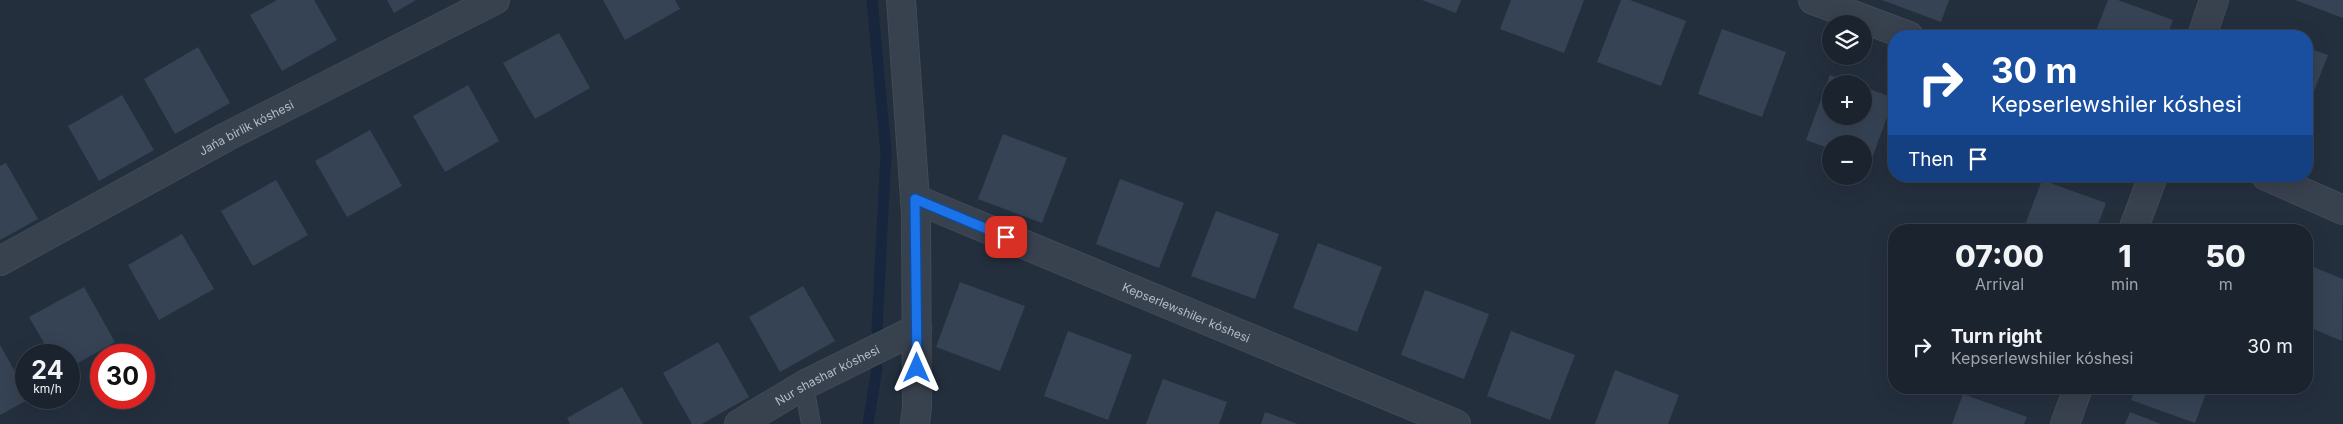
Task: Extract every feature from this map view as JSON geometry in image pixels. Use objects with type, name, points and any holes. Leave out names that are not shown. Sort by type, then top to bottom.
[{"type":"street","name":"Jańa birlik kóshesi","points":[[0,261],[226,137],[495,0]]},
{"type":"street","points":[[901,0],[915,199],[917,407],[914,424]]},
{"type":"street","points":[[1813,0],[1893,30]]},
{"type":"street","points":[[2204,30],[2214,0]]},
{"type":"street","points":[[2136,224],[2150,182]]},
{"type":"street","points":[[2280,182],[2343,210]]},
{"type":"street","name":"Kepserlewshiler kóshesi","points":[[915,199],[1456,424]]},
{"type":"street","name":"Nur shashar kóshesi","points":[[739,424],[804,385],[917,329]]},
{"type":"street","points":[[2065,424],[2076,394]]},
{"type":"lane","points":[[804,385],[811,424]]},
{"type":"building","points":[[277,0],[314,0],[337,40],[282,71],[250,15]]},
{"type":"building","points":[[387,0],[416,0],[394,13]]},
{"type":"building","points":[[603,0],[675,0],[680,9],[625,40]]},
{"type":"building","points":[[1422,0],[1461,0],[1456,13]]},
{"type":"building","points":[[1511,0],[1584,0],[1564,53],[1500,29]]},
{"type":"building","points":[[1621,0],[1630,0],[1686,21],[1661,86],[1597,62]]},
{"type":"building","points":[[1882,0],[1949,0],[1941,22]]},
{"type":"building","points":[[2108,0],[2118,0],[2173,20],[2169,30],[2096,30]]},
{"type":"building","points":[[2295,0],[2343,0],[2343,18]]},
{"type":"building","points":[[1722,29],[1786,52],[1762,117],[1698,94]]},
{"type":"building","points":[[559,33],[590,88],[535,119],[503,63]]},
{"type":"building","points":[[198,47],[230,103],[175,134],[144,79]]},
{"type":"building","points":[[2313,50],[2328,55],[2313,94]]},
{"type":"building","points":[[468,85],[499,141],[445,172],[413,116]]},
{"type":"building","points":[[1872,90],[1888,96],[1888,114],[1872,158],[1872,135],[1822,135],[1822,146],[1806,140],[1822,97],[1822,125],[1872,125]]},
{"type":"building","points":[[122,95],[154,150],[99,181],[68,126]]},
{"type":"building","points":[[370,130],[402,186],[347,217],[315,161]]},
{"type":"building","points":[[1003,134],[1067,158],[1042,223],[978,199]]},
{"type":"building","points":[[6,163],[38,219],[0,240],[0,166]]},
{"type":"building","points":[[1120,179],[1184,203],[1159,268],[1096,244]]},
{"type":"building","points":[[276,180],[308,235],[253,266],[221,211]]},
{"type":"building","points":[[2041,182],[2048,182],[2106,203],[2098,224],[2025,224]]},
{"type":"building","points":[[1216,211],[1279,234],[1255,299],[1191,276]]},
{"type":"building","points":[[182,234],[214,289],[159,320],[128,265]]},
{"type":"building","points":[[1318,243],[1382,267],[1357,332],[1293,308]]},
{"type":"building","points":[[2313,267],[2343,279],[2342,341],[2313,329]]},
{"type":"building","points":[[960,282],[1025,306],[1000,371],[936,347]]},
{"type":"building","points":[[803,286],[835,341],[780,372],[749,317]]},
{"type":"building","points":[[84,287],[115,342],[111,344],[90,344],[90,356],[80,362],[80,344],[45,344],[29,317]]},
{"type":"building","points":[[1425,290],[1489,314],[1464,379],[1401,355]]},
{"type":"building","points":[[1068,331],[1132,355],[1108,420],[1044,396]]},
{"type":"building","points":[[1511,331],[1575,355],[1550,420],[1487,396]]},
{"type":"building","points":[[718,342],[749,397],[702,424],[692,424],[663,373]]},
{"type":"building","points":[[0,345],[15,372],[15,407],[0,415]]},
{"type":"building","points":[[1615,370],[1679,395],[1668,424],[1595,424]]},
{"type":"building","points":[[1163,379],[1227,402],[1219,424],[1146,424]]},
{"type":"building","points":[[622,387],[643,424],[570,424],[567,418]]},
{"type":"building","points":[[1963,394],[2027,417],[2024,424],[1952,424]]},
{"type":"building","points":[[2134,394],[2206,394],[2195,423],[2131,400]]},
{"type":"building","points":[[1265,412],[1298,424],[1261,424]]},
{"type":"building","points":[[2130,412],[2161,424],[2125,424]]},
{"type":"waterway","points":[[872,0],[886,152],[877,331]]},
{"type":"waterway","points":[[868,424],[877,368]]},
{"type":"route","points":[[917,368],[915,199],[1006,237]]}]
